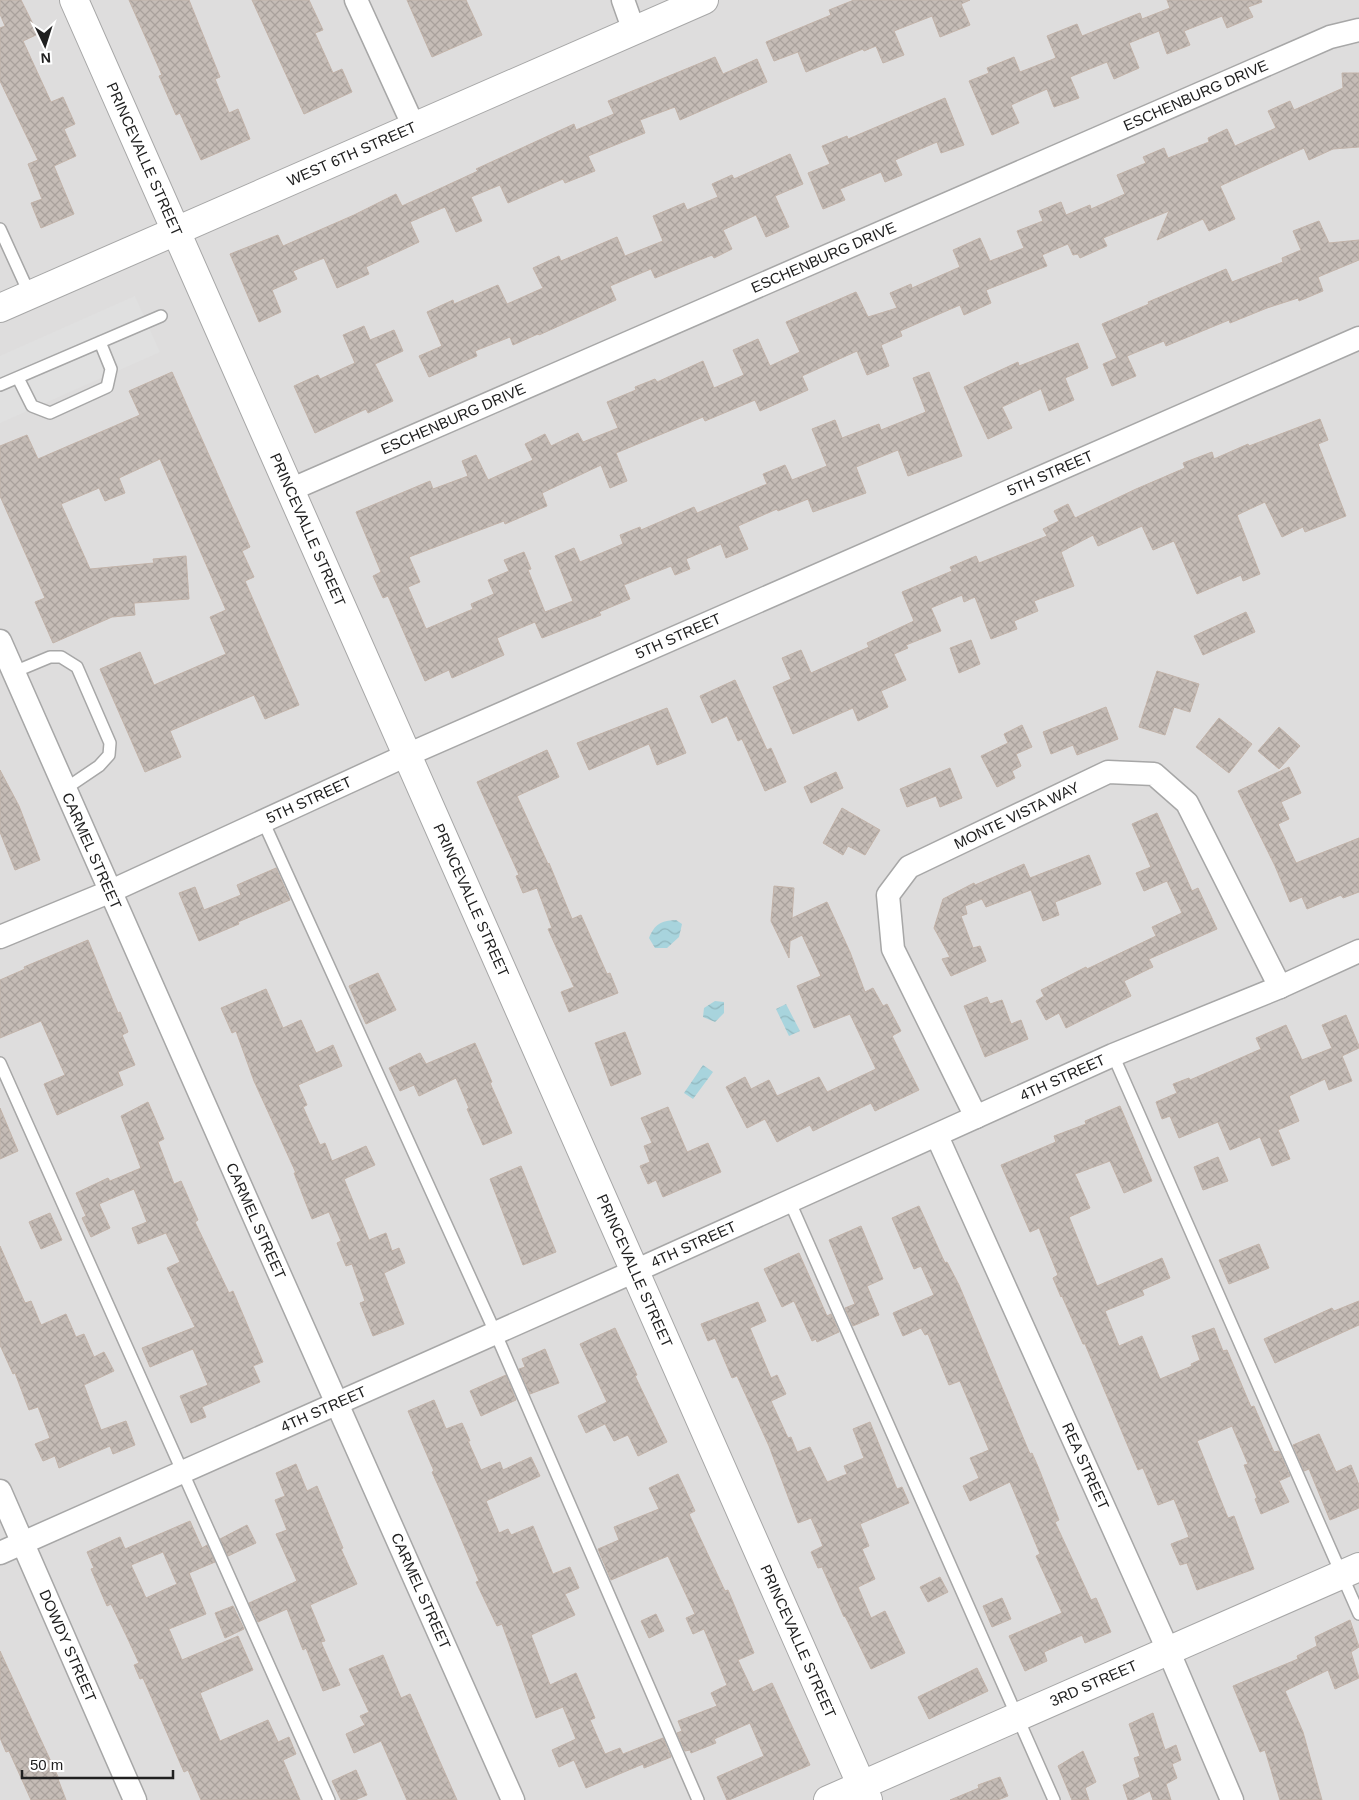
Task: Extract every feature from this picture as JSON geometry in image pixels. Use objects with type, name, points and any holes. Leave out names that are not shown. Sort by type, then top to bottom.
[{"type":"street","name":"PRINCEVALLE STREET","points":[[74,0],[864,1792]]},
{"type":"street","points":[[356,0],[414,127]]},
{"type":"street","points":[[623,0],[634,31]]},
{"type":"street","name":"WEST 6TH STREET","points":[[0,308],[704,0]]},
{"type":"street","name":"ESCHENBURG DRIVE","points":[[290,490],[1330,37],[1359,30]]},
{"type":"street","name":"5TH STREET","points":[[0,938],[110,892],[406,755],[1359,338]]},
{"type":"street","name":"CARMEL STREET","points":[[0,641],[513,1800]]},
{"type":"street","name":"MONTE VISTA WAY","points":[[976,1117],[893,949],[888,895],[909,868],[1108,772],[1154,774],[1187,803],[1280,987]]},
{"type":"street","name":"4TH STREET","points":[[0,1553],[183,1470],[635,1271],[789,1200],[937,1136],[1113,1055],[1280,987],[1359,951]]},
{"type":"street","name":"REA STREET","points":[[937,1136],[1168,1650],[1232,1800]]},
{"type":"street","name":"DOWDY STREET","points":[[0,1491],[135,1800]]},
{"type":"street","name":"3RD STREET","points":[[828,1800],[864,1792],[1016,1717],[1351,1570]]},
{"type":"lane","points":[[0,229],[30,295]]},
{"type":"lane","points":[[0,386],[161,316]]},
{"type":"lane","points":[[18,378],[32,406],[50,413],[107,387],[111,369],[100,342]]},
{"type":"lane","points":[[14,672],[50,657],[61,657],[77,667],[110,743],[109,755],[99,766],[64,789]]},
{"type":"lane","points":[[263,821],[495,1332],[698,1800]]},
{"type":"lane","points":[[1113,1055],[1351,1570],[1359,1614]]},
{"type":"lane","points":[[0,1063],[329,1800]]},
{"type":"lane","points":[[789,1200],[1054,1800]]},
{"type":"shaded area","points":[[0,0],[1359,0],[1359,1800],[0,1800]]},
{"type":"shaded area","points":[[135,296],[160,352],[0,423],[0,356]]},
{"type":"water","points":[[676,920],[682,924],[679,937],[667,948],[655,948],[649,938],[654,929],[662,922]]},
{"type":"water","points":[[715,1001],[724,1002],[724,1013],[715,1022],[703,1017],[704,1008]]},
{"type":"water","points":[[786,1004],[800,1031],[789,1036],[776,1009]]},
{"type":"water","points":[[703,1065],[713,1072],[693,1099],[684,1093]]},
{"type":"building","points":[[0,0],[21,0],[38,34],[23,41],[51,102],[63,97],[75,124],[64,129],[76,156],[54,166],[74,214],[41,228],[31,203],[42,199],[28,164],[38,160],[0,81],[0,28],[5,26],[0,14]]},
{"type":"building","points":[[129,0],[189,0],[220,77],[215,79],[229,113],[238,109],[250,139],[201,160],[180,113],[176,115],[159,76],[162,75]]},
{"type":"building","points":[[252,0],[309,0],[323,30],[315,33],[333,73],[342,69],[352,92],[304,114]]},
{"type":"building","points":[[407,0],[466,0],[482,35],[432,57]]},
{"type":"building","points":[[854,0],[970,0],[961,4],[970,25],[940,37],[932,16],[894,31],[904,55],[883,63],[876,46],[864,51],[863,49],[806,72],[798,52],[774,61],[766,42],[831,15],[829,10]]},
{"type":"building","points":[[1167,0],[1261,0],[1262,2],[1248,7],[1253,17],[1227,28],[1222,16],[1184,31],[1190,45],[1167,54],[1159,31],[1129,43],[1139,68],[1114,79],[1107,62],[1070,77],[1079,98],[1054,107],[1047,89],[1011,105],[1019,123],[992,135],[969,81],[989,73],[987,68],[1014,57],[1020,72],[1056,58],[1047,36],[1077,24],[1082,36],[1140,13],[1142,19],[1170,8]]},
{"type":"building","points":[[715,57],[723,74],[757,59],[767,82],[680,120],[675,107],[640,120],[645,133],[588,156],[595,171],[565,183],[563,179],[508,203],[500,185],[471,197],[482,221],[456,232],[445,207],[410,222],[419,242],[366,267],[369,274],[337,288],[324,258],[293,271],[297,279],[272,290],[281,312],[259,322],[230,254],[278,235],[283,246],[354,215],[396,194],[402,206],[478,171],[476,169],[574,124],[576,130],[614,114],[608,101]]},
{"type":"building","points":[[1342,73],[1359,73],[1359,147],[1333,149],[1309,160],[1304,148],[1220,186],[1235,219],[1209,231],[1203,219],[1157,240],[1169,211],[1103,238],[1107,246],[1080,258],[1078,254],[1073,255],[1068,244],[1042,255],[1047,266],[986,290],[991,303],[964,315],[960,305],[900,331],[902,336],[881,345],[889,366],[867,375],[857,351],[802,376],[808,390],[760,411],[755,400],[705,421],[703,417],[616,453],[627,481],[610,488],[601,465],[542,493],[547,506],[505,524],[504,521],[409,557],[420,582],[408,587],[426,629],[473,609],[471,604],[494,594],[488,580],[509,571],[504,560],[524,552],[531,569],[528,570],[545,612],[573,601],[555,556],[574,548],[580,562],[623,544],[620,535],[640,527],[641,530],[694,507],[697,513],[767,484],[763,474],[785,465],[792,480],[827,466],[812,429],[835,420],[842,438],[879,424],[881,430],[926,412],[913,378],[929,372],[962,456],[908,476],[898,450],[856,467],[866,493],[813,512],[808,499],[778,511],[777,509],[738,526],[748,549],[726,558],[721,544],[686,559],[690,569],[675,575],[671,566],[624,585],[630,599],[599,612],[601,615],[542,638],[535,622],[497,638],[504,655],[452,678],[449,670],[425,681],[388,596],[383,598],[373,576],[381,572],[356,512],[430,481],[433,489],[468,476],[462,461],[476,455],[488,480],[533,460],[525,444],[545,434],[551,446],[578,433],[583,442],[618,428],[607,402],[636,390],[635,387],[655,379],[657,382],[703,361],[714,388],[744,375],[733,350],[758,339],[770,366],[800,352],[786,322],[856,292],[868,317],[897,308],[890,293],[911,284],[912,288],[960,267],[953,250],[980,238],[990,261],[1024,248],[1017,231],[1043,221],[1039,211],[1061,202],[1066,215],[1090,205],[1091,209],[1125,194],[1117,175],[1146,163],[1143,157],[1164,148],[1168,158],[1209,142],[1208,138],[1227,129],[1235,146],[1276,128],[1268,111],[1290,101],[1294,110],[1343,88]]},
{"type":"building","points":[[945,98],[964,145],[941,153],[937,142],[895,160],[902,175],[885,182],[881,172],[840,189],[845,200],[823,209],[808,173],[830,164],[822,146],[847,136],[848,139]]},
{"type":"building","points":[[790,154],[803,184],[775,196],[789,227],[766,237],[756,215],[723,230],[732,249],[714,258],[712,255],[655,278],[651,269],[610,286],[616,300],[513,345],[510,337],[475,351],[477,356],[429,377],[419,356],[442,346],[427,312],[453,300],[454,304],[498,285],[507,304],[543,288],[533,268],[559,256],[561,261],[617,237],[625,256],[663,241],[653,216],[684,203],[687,210],[718,197],[712,184],[732,175],[734,179]]},
{"type":"building","points":[[1319,221],[1329,243],[1359,240],[1359,260],[1318,277],[1323,291],[1299,301],[1298,298],[1267,308],[1230,323],[1229,320],[1166,346],[1164,341],[1127,356],[1136,376],[1112,386],[1103,364],[1117,358],[1102,324],[1226,269],[1232,282],[1283,262],[1282,258],[1301,250],[1293,231]]},
{"type":"building","points":[[364,326],[370,340],[394,330],[403,351],[375,364],[393,401],[368,413],[366,409],[315,433],[294,386],[318,375],[320,379],[355,363],[343,335]]},
{"type":"building","points":[[1078,343],[1088,368],[1065,378],[1074,400],[1049,411],[1041,389],[1002,407],[1012,428],[988,439],[964,387],[1018,362],[1019,366]]},
{"type":"building","points":[[172,372],[250,547],[242,551],[254,577],[245,581],[299,705],[265,719],[254,695],[170,731],[181,757],[145,772],[100,669],[140,652],[154,685],[226,654],[210,617],[226,610],[160,459],[119,478],[125,493],[105,501],[99,488],[61,504],[90,569],[154,563],[153,559],[186,556],[189,599],[134,603],[135,615],[112,617],[53,643],[35,602],[45,598],[0,496],[0,446],[27,435],[38,459],[140,415],[129,391]]},
{"type":"building","points":[[1320,419],[1328,440],[1318,444],[1346,516],[1305,532],[1303,527],[1282,537],[1265,502],[1237,515],[1260,574],[1243,581],[1241,575],[1197,594],[1174,541],[1153,550],[1142,526],[1098,546],[1093,535],[1061,552],[1074,586],[1034,601],[1038,611],[1014,621],[1017,629],[991,639],[975,597],[964,602],[962,595],[931,608],[941,631],[906,645],[908,648],[894,654],[906,680],[881,691],[888,707],[858,721],[853,708],[793,734],[773,687],[791,679],[782,658],[801,650],[811,673],[869,647],[867,643],[914,621],[902,592],[952,571],[950,567],[976,556],[979,563],[1047,536],[1043,529],[1059,521],[1054,511],[1068,504],[1075,518],[1185,468],[1183,463],[1212,452],[1214,459],[1248,444],[1249,446]]},
{"type":"building","points":[[1246,612],[1255,632],[1203,655],[1194,636]]},
{"type":"building","points":[[971,640],[980,664],[959,673],[950,648]]},
{"type":"building","points":[[1157,671],[1199,684],[1190,712],[1174,707],[1165,735],[1139,727]]},
{"type":"building","points":[[735,680],[767,750],[771,748],[786,782],[765,791],[742,739],[738,741],[727,716],[712,723],[700,696]]},
{"type":"building","points":[[1106,707],[1118,739],[1077,755],[1073,745],[1051,754],[1043,732]]},
{"type":"building","points":[[667,708],[686,753],[657,765],[649,744],[589,770],[577,743]]},
{"type":"building","points":[[1219,718],[1252,744],[1229,773],[1196,747]]},
{"type":"building","points":[[1022,725],[1032,747],[1016,754],[1021,766],[1012,771],[1015,778],[997,787],[981,756],[1008,743],[1004,734]]},
{"type":"building","points":[[1279,727],[1300,746],[1279,769],[1258,751]]},
{"type":"building","points":[[547,750],[559,777],[517,796],[549,863],[572,919],[581,915],[607,974],[610,973],[618,993],[569,1012],[561,992],[574,987],[548,929],[552,928],[537,888],[523,893],[516,876],[519,875],[477,782]]},
{"type":"building","points":[[1289,767],[1301,793],[1281,802],[1289,819],[1278,824],[1296,863],[1359,838],[1359,892],[1343,898],[1341,895],[1307,909],[1302,897],[1290,902],[1275,866],[1238,791]]},
{"type":"building","points":[[950,768],[962,798],[940,807],[936,796],[907,807],[900,789]]},
{"type":"building","points":[[0,770],[19,806],[40,860],[15,870],[0,832]]},
{"type":"building","points":[[836,772],[843,788],[811,803],[804,787]]},
{"type":"building","points":[[842,808],[880,830],[865,855],[848,846],[843,855],[823,843]]},
{"type":"building","points":[[1157,813],[1192,891],[1198,888],[1217,929],[1149,959],[1153,967],[1124,981],[1131,996],[1066,1028],[1059,1013],[1046,1020],[1036,1001],[1044,996],[1041,990],[1086,967],[1087,969],[1156,936],[1152,927],[1182,913],[1167,881],[1144,891],[1136,873],[1151,867],[1132,824]]},
{"type":"building","points":[[1089,855],[1101,884],[1055,902],[1059,915],[1043,921],[1031,890],[986,907],[982,899],[965,906],[967,914],[961,916],[973,948],[980,946],[986,961],[951,976],[942,959],[950,957],[934,928],[943,899],[974,883],[975,885],[1024,864],[1030,878]]},
{"type":"building","points":[[276,868],[290,900],[199,941],[179,893],[195,887],[204,910],[241,895],[237,885]]},
{"type":"building","points":[[774,886],[794,888],[792,918],[827,902],[850,952],[865,992],[873,988],[883,1006],[887,1004],[901,1031],[892,1036],[919,1090],[875,1111],[871,1103],[813,1131],[810,1125],[777,1142],[765,1119],[747,1128],[726,1087],[745,1077],[751,1089],[769,1080],[777,1096],[819,1077],[827,1092],[876,1069],[850,1014],[814,1028],[797,986],[821,976],[802,935],[790,941],[789,958],[771,921]]},
{"type":"building","points":[[88,940],[118,1013],[120,1012],[128,1032],[122,1035],[135,1065],[118,1072],[123,1085],[57,1115],[44,1084],[65,1075],[41,1021],[0,1038],[0,980],[25,969],[24,967]]},
{"type":"building","points":[[378,973],[396,1010],[366,1024],[349,986]]},
{"type":"building","points":[[266,989],[283,1028],[301,1020],[316,1053],[333,1045],[342,1066],[298,1085],[307,1105],[303,1107],[320,1145],[325,1143],[332,1161],[366,1146],[375,1165],[344,1179],[369,1240],[386,1233],[392,1251],[399,1248],[405,1263],[384,1273],[404,1324],[373,1336],[360,1303],[365,1301],[352,1264],[346,1266],[337,1243],[341,1241],[329,1212],[312,1219],[294,1173],[296,1173],[254,1081],[236,1031],[232,1033],[221,1008]]},
{"type":"building","points":[[987,997],[990,1004],[1002,1000],[1011,1024],[1021,1020],[1028,1039],[985,1057],[964,1006]]},
{"type":"building","points":[[1346,1015],[1359,1046],[1359,1048],[1342,1056],[1352,1081],[1329,1090],[1325,1079],[1289,1096],[1299,1121],[1278,1130],[1290,1159],[1272,1166],[1260,1137],[1230,1150],[1218,1122],[1179,1138],[1170,1116],[1162,1119],[1156,1102],[1177,1093],[1173,1084],[1189,1078],[1190,1080],[1261,1049],[1256,1038],[1286,1025],[1302,1060],[1332,1048],[1322,1025]]},
{"type":"building","points":[[625,1032],[641,1074],[611,1086],[595,1043]]},
{"type":"building","points":[[475,1043],[512,1133],[483,1145],[456,1078],[419,1096],[414,1085],[400,1091],[389,1068],[420,1053],[426,1064]]},
{"type":"building","points":[[148,1102],[164,1139],[158,1142],[174,1184],[181,1181],[198,1220],[195,1222],[229,1293],[233,1291],[263,1362],[253,1366],[260,1382],[202,1407],[206,1417],[191,1423],[180,1396],[208,1385],[193,1349],[150,1367],[142,1348],[195,1327],[167,1268],[180,1262],[166,1233],[138,1244],[132,1228],[147,1222],[134,1189],[99,1204],[110,1228],[91,1237],[82,1218],[86,1216],[76,1193],[108,1178],[110,1181],[141,1168],[121,1116]]},
{"type":"building","points":[[1120,1106],[1152,1181],[1124,1193],[1110,1161],[1075,1174],[1090,1208],[1069,1217],[1097,1286],[1162,1258],[1170,1278],[1142,1290],[1144,1295],[1105,1311],[1119,1346],[1142,1336],[1160,1379],[1192,1366],[1191,1364],[1200,1360],[1192,1336],[1214,1328],[1223,1351],[1227,1350],[1251,1407],[1254,1406],[1274,1452],[1279,1451],[1290,1476],[1279,1481],[1289,1502],[1261,1514],[1244,1465],[1248,1464],[1232,1426],[1197,1441],[1228,1518],[1234,1516],[1254,1569],[1197,1590],[1187,1563],[1180,1565],[1171,1544],[1189,1537],[1174,1499],[1158,1505],[1143,1468],[1138,1470],[1085,1344],[1083,1344],[1053,1278],[1058,1275],[1039,1228],[1030,1232],[1001,1165],[1056,1142],[1054,1136],[1086,1124],[1085,1121]]},
{"type":"building","points":[[668,1107],[687,1152],[708,1143],[721,1172],[663,1197],[656,1180],[648,1184],[640,1166],[650,1162],[644,1146],[652,1143],[641,1118]]},
{"type":"building","points":[[0,1108],[18,1151],[0,1159]]},
{"type":"building","points":[[1218,1157],[1228,1181],[1203,1190],[1194,1167]]},
{"type":"building","points":[[521,1166],[556,1252],[523,1265],[490,1179]]},
{"type":"building","points":[[919,1206],[945,1263],[947,1262],[959,1285],[1030,1454],[1032,1453],[1039,1469],[1059,1520],[1055,1522],[1091,1600],[1096,1598],[1111,1632],[1085,1643],[1082,1635],[1044,1652],[1047,1661],[1025,1671],[1009,1636],[1062,1613],[1036,1556],[1040,1554],[1010,1482],[970,1501],[963,1486],[979,1478],[970,1458],[989,1450],[960,1381],[949,1385],[928,1334],[925,1335],[921,1328],[903,1336],[893,1313],[934,1295],[921,1266],[914,1269],[892,1218]]},
{"type":"building","points":[[50,1213],[62,1240],[41,1249],[29,1222]]},
{"type":"building","points":[[861,1226],[883,1279],[867,1286],[879,1315],[853,1326],[845,1308],[855,1304],[829,1240]]},
{"type":"building","points":[[1259,1244],[1269,1268],[1229,1284],[1219,1260]]},
{"type":"building","points":[[0,1246],[25,1303],[31,1301],[41,1325],[66,1314],[76,1337],[84,1334],[94,1357],[104,1352],[114,1371],[84,1385],[101,1430],[126,1421],[135,1445],[113,1454],[110,1446],[59,1468],[55,1456],[43,1461],[35,1444],[50,1438],[38,1407],[29,1410],[15,1373],[13,1374],[0,1345]]},
{"type":"building","points":[[799,1253],[827,1316],[831,1314],[839,1332],[817,1342],[816,1339],[812,1341],[794,1301],[782,1307],[764,1269]]},
{"type":"building","points":[[1359,1301],[1359,1325],[1275,1363],[1264,1339],[1332,1308],[1334,1311]]},
{"type":"building","points":[[758,1302],[766,1321],[750,1328],[771,1378],[777,1375],[786,1394],[771,1401],[788,1438],[791,1437],[797,1452],[810,1447],[827,1482],[847,1474],[844,1466],[864,1458],[853,1429],[870,1422],[897,1489],[902,1487],[909,1503],[860,1524],[869,1546],[862,1549],[875,1579],[858,1587],[871,1618],[885,1611],[905,1653],[871,1669],[844,1617],[822,1567],[818,1568],[811,1552],[823,1546],[811,1518],[798,1523],[769,1446],[737,1376],[732,1378],[715,1338],[708,1341],[701,1324]]},
{"type":"building","points":[[615,1328],[637,1375],[635,1376],[667,1442],[638,1456],[628,1435],[614,1441],[605,1424],[586,1433],[578,1416],[607,1402],[580,1344]]},
{"type":"building","points":[[545,1349],[559,1383],[530,1394],[519,1369],[525,1367],[522,1359]]},
{"type":"building","points":[[506,1375],[516,1400],[481,1416],[470,1391]]},
{"type":"building","points":[[434,1400],[446,1429],[462,1423],[481,1470],[500,1462],[503,1470],[531,1457],[540,1476],[486,1501],[499,1533],[508,1529],[511,1535],[533,1526],[553,1574],[570,1567],[579,1588],[565,1594],[575,1615],[531,1635],[550,1685],[576,1673],[595,1718],[590,1720],[605,1754],[620,1748],[623,1754],[663,1738],[671,1757],[644,1768],[643,1764],[586,1788],[574,1760],[559,1767],[552,1750],[576,1739],[563,1707],[536,1718],[502,1624],[497,1626],[476,1582],[479,1581],[408,1411]]},
{"type":"building","points":[[1319,1434],[1336,1472],[1351,1465],[1359,1485],[1359,1508],[1330,1520],[1309,1469],[1304,1471],[1293,1445]]},
{"type":"building","points":[[296,1464],[307,1491],[317,1486],[343,1548],[341,1549],[357,1584],[310,1605],[325,1641],[321,1642],[340,1685],[323,1691],[306,1648],[303,1650],[287,1609],[258,1622],[249,1603],[297,1581],[276,1534],[287,1530],[275,1500],[285,1496],[276,1473]]},
{"type":"building","points":[[678,1474],[695,1511],[689,1514],[725,1591],[728,1590],[754,1653],[738,1660],[753,1692],[772,1683],[810,1765],[729,1800],[727,1800],[717,1777],[764,1756],[750,1723],[714,1739],[716,1743],[691,1753],[690,1750],[685,1751],[677,1733],[682,1731],[678,1721],[717,1706],[711,1693],[727,1685],[704,1629],[693,1634],[686,1618],[695,1614],[668,1556],[611,1580],[598,1549],[619,1540],[614,1527],[659,1509],[649,1488]]},
{"type":"building","points":[[190,1521],[202,1548],[207,1545],[215,1562],[189,1573],[206,1614],[169,1629],[182,1660],[238,1636],[253,1670],[200,1693],[220,1741],[268,1720],[278,1742],[289,1737],[296,1754],[283,1760],[300,1800],[201,1800],[188,1770],[184,1772],[143,1678],[140,1679],[134,1665],[139,1663],[111,1604],[107,1606],[91,1569],[94,1568],[87,1552],[120,1537],[125,1549]],"holes":[[[163,1552],[177,1584],[146,1598],[131,1565]]]},
{"type":"building","points":[[247,1525],[256,1543],[228,1556],[220,1539]]},
{"type":"building","points":[[940,1577],[948,1592],[928,1602],[920,1587]]},
{"type":"building","points":[[1002,1598],[1011,1619],[992,1627],[983,1606]]},
{"type":"building","points":[[233,1606],[244,1629],[225,1638],[215,1613]]},
{"type":"building","points":[[656,1614],[664,1631],[649,1638],[641,1621]]},
{"type":"building","points":[[1350,1620],[1359,1647],[1351,1652],[1359,1678],[1335,1689],[1328,1670],[1285,1691],[1303,1732],[1322,1800],[1280,1800],[1265,1750],[1260,1752],[1233,1686],[1298,1659],[1297,1656],[1317,1646],[1315,1637]]},
{"type":"building","points":[[0,1651],[59,1779],[66,1800],[31,1800],[9,1751],[6,1752],[0,1738]]},
{"type":"building","points":[[383,1655],[401,1698],[410,1694],[457,1800],[407,1800],[381,1741],[354,1753],[346,1734],[365,1725],[360,1716],[369,1712],[349,1669]]},
{"type":"building","points":[[977,1668],[988,1691],[929,1719],[918,1697]]},
{"type":"building","points":[[1153,1713],[1165,1750],[1176,1745],[1181,1760],[1172,1764],[1177,1778],[1166,1784],[1171,1800],[1153,1800],[1150,1791],[1132,1800],[1128,1800],[1123,1785],[1140,1777],[1134,1758],[1140,1756],[1129,1724]]},
{"type":"building","points":[[1083,1751],[1096,1782],[1085,1788],[1089,1800],[1072,1800],[1058,1766]]},
{"type":"building","points":[[356,1770],[367,1795],[355,1800],[341,1800],[332,1781]]},
{"type":"building","points":[[1000,1777],[1008,1796],[998,1800],[950,1800],[979,1788],[978,1785]]}]
